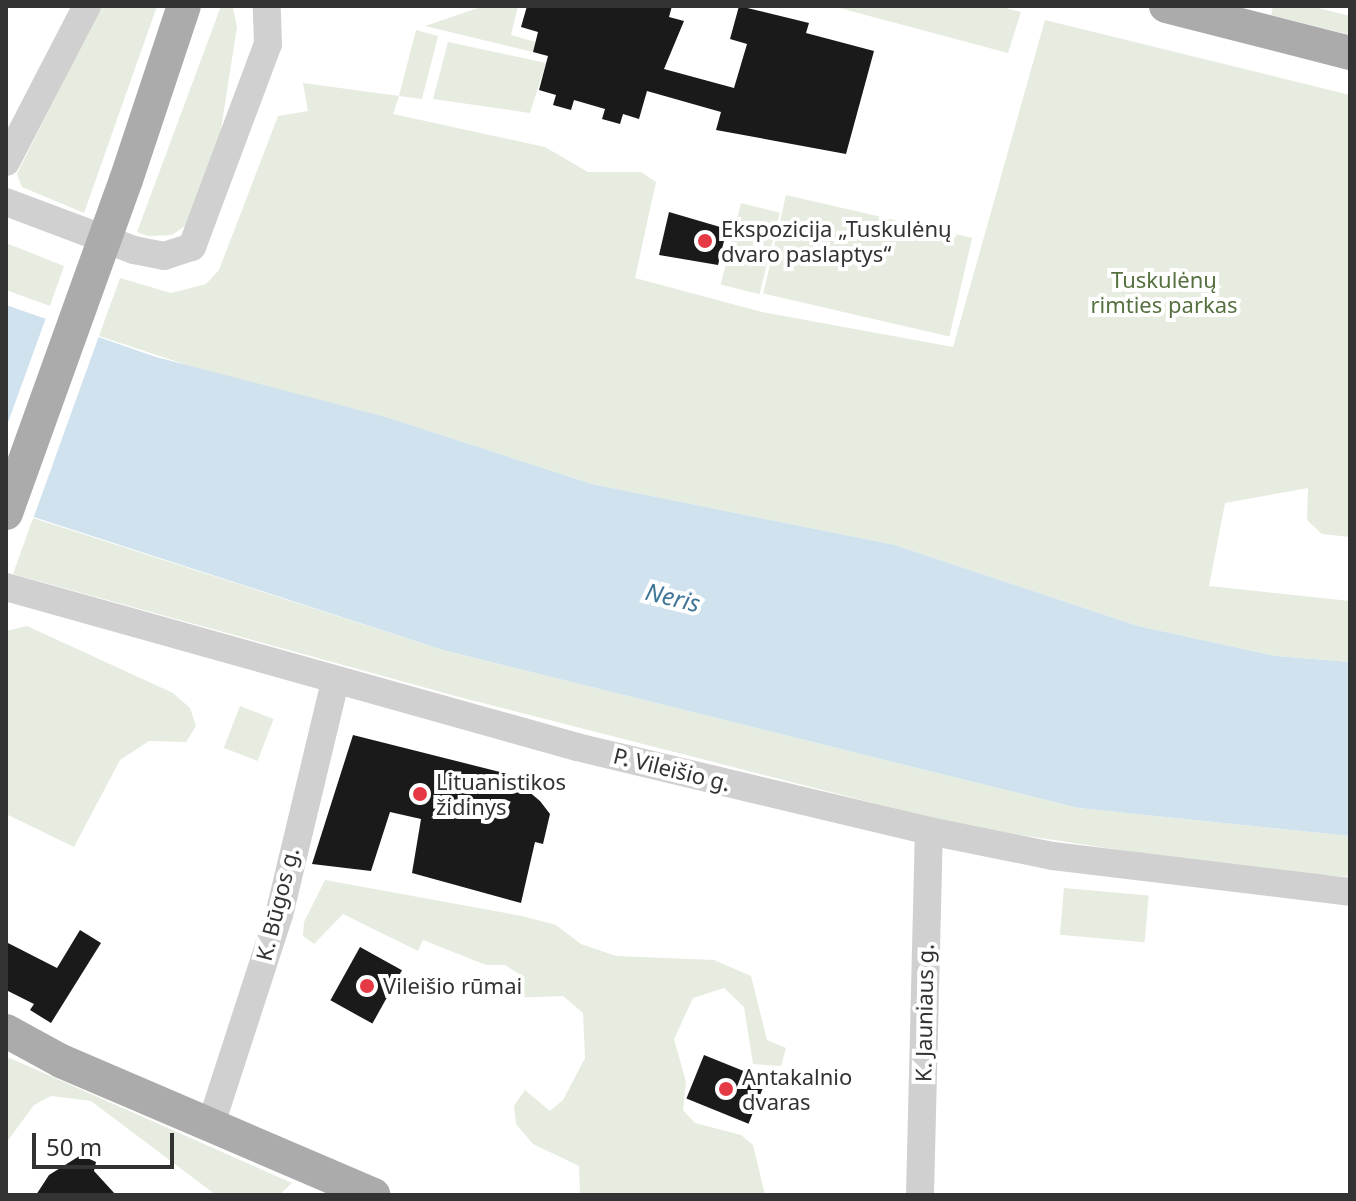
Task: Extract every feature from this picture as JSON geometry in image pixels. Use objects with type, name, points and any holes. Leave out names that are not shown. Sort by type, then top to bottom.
[{"type":"main road","points":[[1166,6],[1350,53]]},
{"type":"main road","points":[[6,513],[187,14]]},
{"type":"main road","points":[[6,1031],[61,1061],[374,1195]]},
{"type":"main road","points":[[6,1045],[61,1061]]},
{"type":"street","points":[[6,162],[87,6]]},
{"type":"street","points":[[250,6],[254,81]]},
{"type":"street","points":[[6,202],[149,253],[184,252],[200,237],[268,44],[267,6]]},
{"type":"street","name":"P. Vileišio g.","points":[[6,587],[335,681],[929,831],[1062,857],[1350,892]]},
{"type":"street","name":"K. Būgos g.","points":[[211,1124],[279,915],[335,681]]},
{"type":"street","name":"K. Jauniaus g.","points":[[920,1195],[929,831]]},
{"type":"green space","points":[[101,6],[157,6],[84,213],[22,187],[17,174]]},
{"type":"green space","points":[[221,6],[233,8],[237,27],[219,142],[188,224],[172,235],[148,236],[137,232]]},
{"type":"green space","points":[[484,6],[518,6],[511,35],[535,42],[533,52],[425,26]]},
{"type":"green space","points":[[832,6],[998,6],[1021,12],[1008,53]]},
{"type":"green space","points":[[1273,6],[1310,6],[1350,16],[1350,35],[1271,15]]},
{"type":"green space","name":"Tuskulėnų rimties parkas","points":[[1045,20],[1350,95],[1350,537],[1322,534],[1307,520],[1308,488],[1225,503],[1209,586],[1350,601],[1350,662],[1276,656],[1138,626],[895,545],[592,484],[386,417],[214,374],[99,336],[120,278],[171,293],[206,284],[219,270],[278,116],[308,111],[303,83],[399,96],[393,114],[545,147],[588,172],[641,172],[656,182],[635,278],[762,312],[953,347]]},
{"type":"green space","points":[[416,30],[438,36],[422,99],[399,96]]},
{"type":"green space","points":[[448,42],[546,63],[530,113],[433,99]]},
{"type":"green space","points":[[786,195],[972,238],[949,336],[763,293]]},
{"type":"green space","points":[[741,203],[780,213],[759,294],[721,285]]},
{"type":"green space","points":[[6,243],[64,266],[50,306],[6,290]]},
{"type":"green space","points":[[33,518],[443,650],[1078,808],[1350,836],[1350,877],[1239,868],[968,827],[463,698],[13,574]]},
{"type":"green space","points":[[27,626],[173,693],[190,708],[196,726],[186,742],[149,741],[120,760],[74,847],[6,814],[6,631]]},
{"type":"green space","points":[[240,706],[274,719],[257,761],[224,748]]},
{"type":"green space","points":[[325,880],[522,916],[556,925],[581,944],[616,956],[714,960],[751,976],[767,1040],[786,1048],[781,1066],[753,1064],[744,1007],[724,988],[693,998],[674,1039],[686,1082],[683,1110],[695,1123],[741,1135],[753,1145],[765,1195],[580,1195],[579,1166],[533,1144],[516,1124],[514,1106],[525,1090],[550,1111],[563,1100],[585,1058],[583,1013],[563,996],[510,998],[521,975],[505,965],[486,965],[423,940],[418,951],[343,914],[314,944],[303,936],[304,922]]},
{"type":"green space","points":[[1064,888],[1149,895],[1145,942],[1060,935]]},
{"type":"green space","points":[[6,1057],[292,1183],[279,1195],[216,1195],[91,1101],[51,1096],[34,1105],[6,1143]]},
{"type":"water","name":"Neris","points":[[6,305],[156,357],[386,417],[592,484],[895,545],[1138,626],[1276,656],[1350,662],[1350,836],[1078,808],[443,650],[6,508]]},
{"type":"pier","points":[[47,315],[100,333],[32,522],[6,513],[6,428]]},
{"type":"building","points":[[527,6],[672,6],[669,17],[684,21],[664,69],[734,88],[747,44],[730,39],[739,6],[809,23],[806,33],[874,51],[846,154],[716,130],[721,112],[647,91],[639,119],[623,114],[620,124],[602,119],[605,109],[574,100],[571,110],[553,105],[556,95],[539,90],[548,56],[533,52],[538,32],[521,27]]},
{"type":"building","points":[[669,212],[727,229],[718,265],[659,255]]},
{"type":"building","points":[[353,735],[508,774],[540,801],[550,814],[543,844],[535,842],[521,903],[412,873],[421,819],[390,812],[371,871],[312,864]]},
{"type":"building","points":[[80,930],[101,943],[51,1023],[30,1010],[34,1004],[6,990],[6,942],[57,968]]},
{"type":"building","name":"Vileišio rūmai","points":[[360,947],[402,970],[372,1024],[330,1000]]},
{"type":"building","name":"Antakalnio dvaras","points":[[704,1055],[766,1080],[749,1124],[686,1099]]},
{"type":"building","points":[[81,1155],[96,1162],[94,1171],[116,1195],[36,1195],[49,1175]]},
{"type":"place","name":"Ekspozicija „Tuskulėnų dvaro paslaptys“","points":[[705,241]]},
{"type":"place","name":"Lituanistikos židinys","points":[[420,794]]},
{"type":"place","name":"Vileišio rūmai","points":[[367,986]]},
{"type":"place","name":"Antakalnio dvaras","points":[[726,1089]]}]
